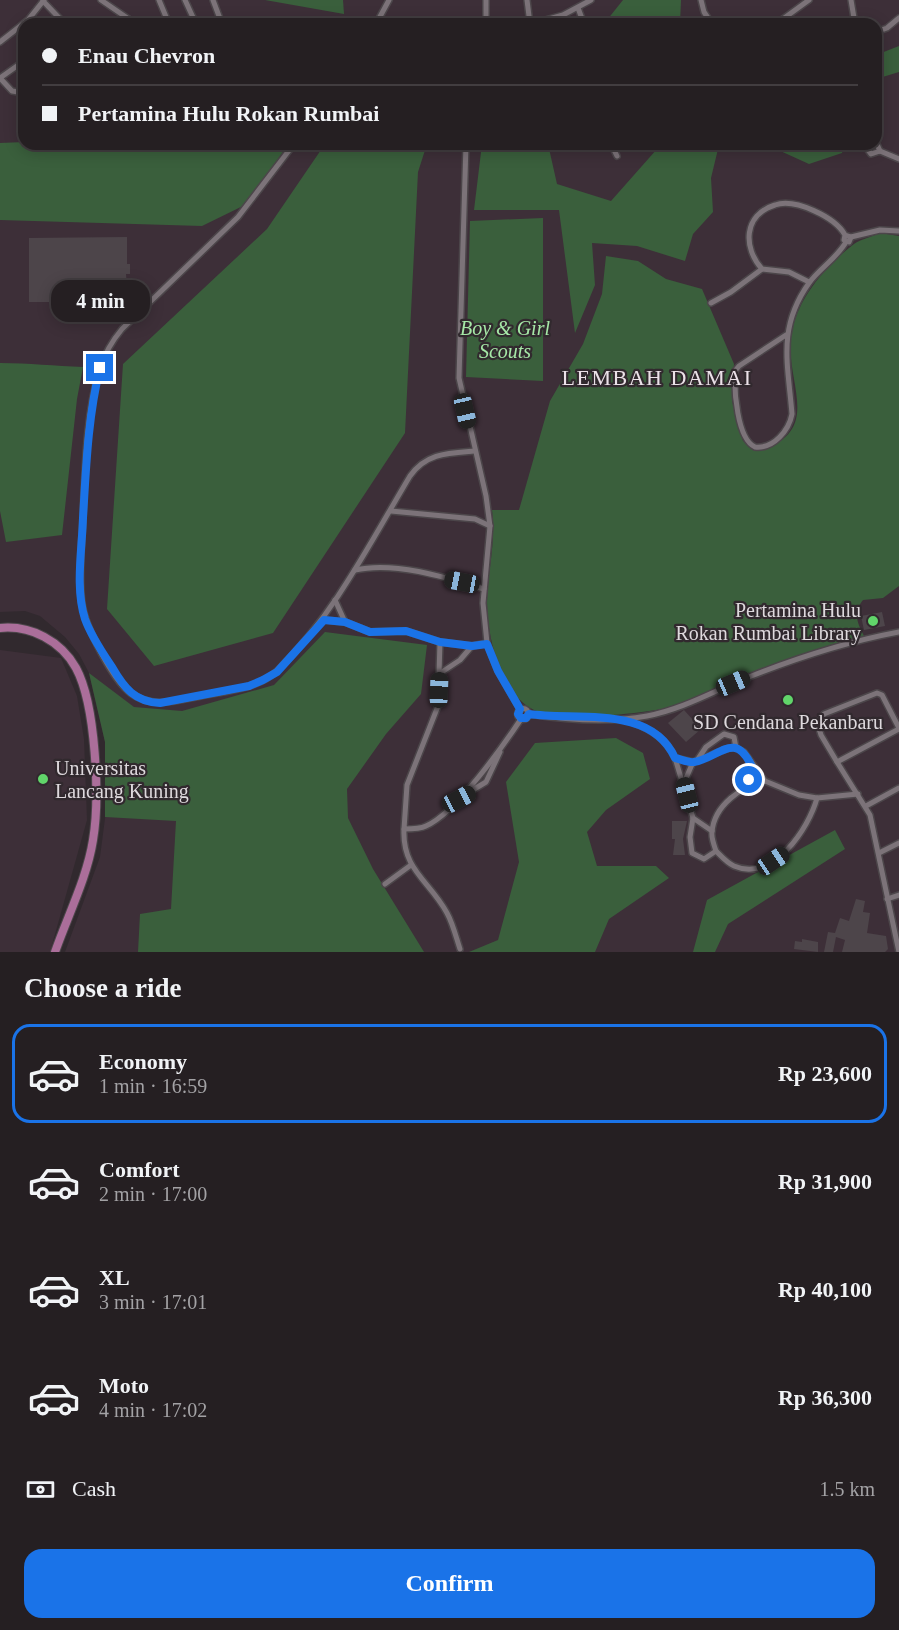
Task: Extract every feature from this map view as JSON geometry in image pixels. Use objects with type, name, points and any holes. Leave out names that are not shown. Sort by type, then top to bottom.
[{"type":"main road","points":[[0,628],[30,630],[63,651],[80,677],[90,718],[96,774],[95,825],[89,857],[55,952]]},
{"type":"street","points":[[101,0],[127,18]]},
{"type":"street","points":[[110,7],[114,0]]},
{"type":"street","points":[[159,0],[166,18]]},
{"type":"street","points":[[185,0],[193,18]]},
{"type":"street","points":[[213,0],[220,18]]},
{"type":"street","points":[[379,18],[389,0]]},
{"type":"street","points":[[486,0],[486,18]]},
{"type":"street","points":[[526,0],[530,18]]},
{"type":"street","points":[[549,18],[578,8],[591,0]]},
{"type":"street","points":[[701,0],[708,18]]},
{"type":"street","points":[[784,18],[809,0]]},
{"type":"street","points":[[851,0],[854,18]]},
{"type":"street","points":[[30,18],[44,1],[60,18]]},
{"type":"street","points":[[578,8],[582,18]]},
{"type":"street","points":[[882,30],[899,18]]},
{"type":"street","points":[[0,42],[18,28]]},
{"type":"street","points":[[18,65],[0,78],[12,91],[18,92]]},
{"type":"street","points":[[289,150],[238,217],[134,316],[111,342],[106,353],[94,393],[84,490],[82,601],[90,629],[122,684],[132,695],[151,702],[179,700],[249,686],[277,672],[324,620],[410,476],[421,462],[435,455],[474,451]]},
{"type":"street","points":[[466,150],[458,360],[462,394],[486,496],[490,526],[484,589],[487,644],[498,671],[520,709],[518,714],[521,718]]},
{"type":"street","points":[[614,150],[617,156]]},
{"type":"street","points":[[868,150],[872,154],[880,151],[899,159]]},
{"type":"street","points":[[762,269],[748,249],[747,237],[758,217],[777,204],[796,206],[833,219],[847,238]]},
{"type":"street","points":[[786,335],[744,362],[735,371],[741,429],[745,440],[755,447],[776,441],[791,420],[786,335],[809,282],[830,263],[847,238],[880,230],[899,231]]},
{"type":"street","points":[[711,303],[731,292],[762,269],[789,272],[809,282]]},
{"type":"street","points":[[391,511],[475,519],[490,526]]},
{"type":"street","points":[[363,555],[371,566]]},
{"type":"street","points":[[354,570],[371,566],[428,575],[484,589]]},
{"type":"street","points":[[335,600],[345,622]]},
{"type":"street","points":[[324,620],[345,622],[370,632],[406,631],[440,642],[472,646],[487,644]]},
{"type":"street","points":[[404,829],[428,825],[459,799],[486,783],[501,750],[521,718],[526,718],[529,714],[622,719],[670,710],[755,674],[878,636],[899,632]]},
{"type":"street","points":[[440,642],[438,706],[407,785],[404,850],[411,865],[448,915],[460,951]]},
{"type":"street","points":[[439,674],[460,660],[472,646]]},
{"type":"street","points":[[837,762],[899,728],[879,693],[824,714],[819,720],[819,728],[837,762],[866,806],[879,854],[898,948]]},
{"type":"street","points":[[520,709],[526,709],[529,714]]},
{"type":"street","points":[[622,719],[653,732],[667,743],[684,783],[693,818],[690,837],[694,856],[704,859],[716,851]]},
{"type":"street","points":[[684,783],[695,761],[706,747],[723,734],[734,737],[736,747]]},
{"type":"street","points":[[675,758],[695,761],[729,747],[736,747],[744,752],[752,767],[765,781],[798,795],[817,798],[858,794]]},
{"type":"street","points":[[459,799],[501,750]]},
{"type":"street","points":[[752,767],[746,786],[721,810],[712,831],[716,851],[736,867],[746,869],[773,861],[802,834],[817,798]]},
{"type":"street","points":[[746,786],[765,781]]},
{"type":"street","points":[[866,806],[899,788]]},
{"type":"street","points":[[693,818],[712,831]]},
{"type":"street","points":[[879,854],[899,843]]},
{"type":"street","points":[[385,884],[411,865]]},
{"type":"street","points":[[887,899],[899,895]]},
{"type":"shaded area","points":[[0,0],[899,0],[899,952],[65,952],[100,857],[106,811],[105,742],[89,673],[79,654],[65,637],[40,616],[25,611],[0,612]]},
{"type":"shaded area","name":"Universitas Lancang Kuning","points":[[0,650],[61,658],[77,696],[84,739],[87,820],[50,952],[0,952]]},
{"type":"green space","points":[[265,0],[343,0],[344,14]]},
{"type":"green space","points":[[623,0],[681,0],[680,18],[609,18]]},
{"type":"green space","points":[[899,46],[899,72],[882,77],[882,53]]},
{"type":"green space","points":[[18,142],[18,150],[284,150],[249,203],[202,226],[0,220],[0,143]]},
{"type":"green space","points":[[321,150],[425,150],[418,172],[405,433],[273,633],[154,666],[107,609],[123,364],[267,229]]},
{"type":"green space","points":[[481,150],[549,150],[557,184],[611,201],[656,150],[718,150],[711,178],[713,212],[693,234],[685,261],[637,246],[592,243],[595,285],[575,333],[559,210],[474,210]]},
{"type":"green space","points":[[778,150],[843,150],[842,153],[809,164]]},
{"type":"green space","name":"Boy & Girl Scouts","points":[[543,218],[543,381],[466,377],[470,221]]},
{"type":"green space","points":[[880,233],[899,236],[899,586],[883,598],[863,600],[857,619],[865,638],[839,645],[658,710],[602,716],[562,716],[534,710],[522,702],[504,678],[490,631],[487,601],[492,544],[492,510],[519,510],[550,401],[583,344],[602,294],[606,256],[638,261],[666,279],[702,289],[734,364],[732,401],[743,441],[760,450],[779,442],[791,431],[796,418],[797,403],[791,337],[805,297],[823,273],[843,253],[857,242]]},
{"type":"green space","points":[[0,363],[83,367],[77,399],[62,535],[6,542],[0,511]]},
{"type":"green space","points":[[325,632],[427,645],[421,694],[386,734],[347,789],[348,818],[373,869],[424,952],[138,952],[140,914],[171,909],[176,821],[105,817],[105,742],[89,673],[134,707],[182,711],[274,685]]},
{"type":"green space","points":[[616,738],[643,753],[650,779],[606,810],[587,832],[597,866],[656,866],[669,878],[609,919],[595,952],[469,952],[498,940],[519,862],[506,782],[535,743]]},
{"type":"green space","points":[[835,830],[845,849],[728,924],[715,952],[693,952],[707,900]]},
{"type":"building","points":[[127,237],[127,264],[130,264],[130,274],[126,274],[128,302],[29,302],[29,238]]},
{"type":"building","name":"Pertamina Hulu Rokan Rumbai Library","points":[[882,612],[885,626],[864,630],[861,616]]},
{"type":"building","points":[[684,710],[701,729],[686,742],[668,723]]},
{"type":"building","points":[[672,821],[687,821],[683,839],[685,855],[673,855],[675,839],[672,839]]},
{"type":"building","points":[[856,899],[865,901],[863,912],[870,913],[867,933],[886,936],[888,949],[885,952],[842,952],[845,940],[836,937],[833,952],[824,952],[828,932],[835,933],[840,918],[849,921]]},
{"type":"building","points":[[802,939],[818,942],[818,952],[794,949],[795,941],[802,942]]},
{"type":"place","name":"Pertamina Hulu Rokan Rumbai Library","points":[[873,621]]},
{"type":"place","name":"SD Cendana Pekanbaru","points":[[788,700]]},
{"type":"place","name":"Universitas Lancang Kuning","points":[[43,779]]},
{"type":"district","name":"LEMBAH DAMAI","points":[[657,377]]},
{"type":"route","points":[[100,368],[94,393],[84,490],[81,550],[82,601],[85,619],[90,629],[122,684],[132,695],[139,699],[160,703],[249,686],[277,672],[324,620],[345,622],[370,632],[406,631],[440,642],[472,646],[487,644],[498,671],[520,709],[519,717],[524,719],[529,714],[560,718],[622,719],[653,732],[667,743],[675,758],[693,762],[729,747],[736,747],[744,752],[752,767],[749,780]]}]
